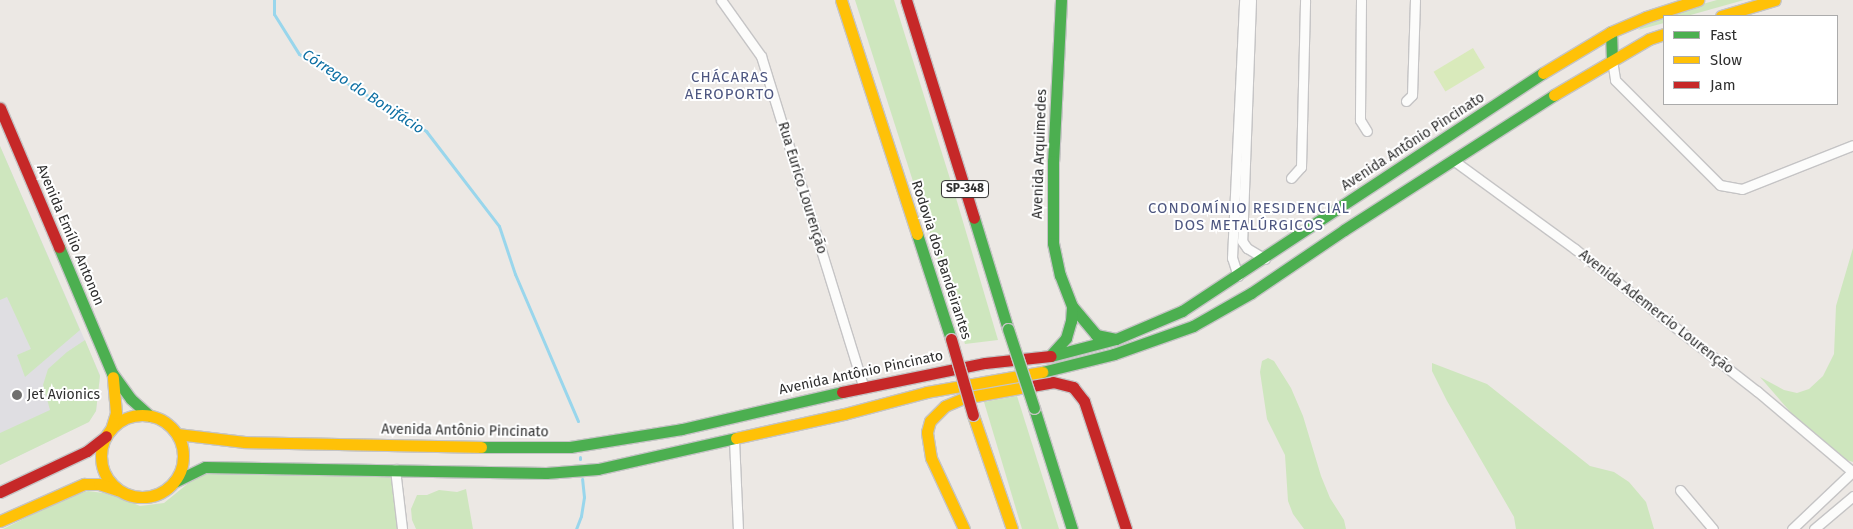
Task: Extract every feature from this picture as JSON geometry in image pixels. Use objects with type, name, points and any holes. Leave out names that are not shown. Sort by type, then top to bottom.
[{"type":"main road","name":"Rodovia dos Bandeirantes","points":[[842,0],[951,340],[973,415],[1008,514],[1011,529]]},
{"type":"main road","name":"SP-348","points":[[906,0],[1072,529]]},
{"type":"main road","name":"Avenida Arquimedes","points":[[1061,0],[1053,161],[1053,242],[1060,275],[1072,306],[1096,335],[1116,339]]},
{"type":"main road","name":"Avenida Antônio Pincinato","points":[[112,373],[131,399],[150,416],[170,425],[178,434],[245,442],[537,448],[570,447],[682,429],[863,386],[985,363],[1050,356],[1116,339],[1182,311],[1264,259],[1572,54],[1611,32],[1646,17],[1698,0]]},
{"type":"main road","points":[[1724,15],[1776,0]]},
{"type":"main road","points":[[1611,32],[1612,60]]},
{"type":"main road","points":[[0,521],[84,484],[99,484],[121,492],[144,497],[160,493],[186,474],[205,467],[546,474],[598,469],[616,457],[734,439],[844,414],[927,392],[1051,370],[1114,354],[1193,326],[1273,278],[1535,107],[1648,39],[1663,34]]},
{"type":"main road","points":[[1535,107],[1546,93],[1548,85],[1542,75]]},
{"type":"main road","name":"Avenida Emílio Antonon","points":[[0,108],[112,373]]},
{"type":"main road","points":[[1238,276],[1252,281],[1273,278]]},
{"type":"main road","name":"Avenida Arquimedes","points":[[1050,356],[1066,338],[1071,321],[1072,306]]},
{"type":"main road","points":[[112,373],[116,413],[102,447],[101,460],[104,472],[111,483],[121,492]]},
{"type":"main road","points":[[964,529],[940,481],[931,458],[927,432],[930,421],[940,409],[964,398],[1052,382],[1072,387],[1084,401],[1126,529]]},
{"type":"main road","points":[[0,492],[87,450],[129,417],[150,416]]},
{"type":"main road","points":[[712,422],[728,430],[734,439]]},
{"type":"main road","points":[[616,457],[620,448],[667,438],[682,429]]},
{"type":"main road","points":[[174,482],[181,471],[184,459],[183,446],[178,434]]},
{"type":"main road","points":[[375,445],[390,456],[395,470]]},
{"type":"main road","points":[[1056,480],[1078,529]]},
{"type":"street","name":"Rua Eurico Lourenção","points":[[721,0],[760,56],[863,386]]},
{"type":"street","points":[[1238,276],[1232,258],[1244,0]]},
{"type":"street","points":[[1251,0],[1242,242],[1247,248],[1264,259]]},
{"type":"street","points":[[1291,178],[1302,167],[1305,0]]},
{"type":"street","points":[[1361,0],[1360,120],[1367,132]]},
{"type":"street","points":[[1406,101],[1412,95],[1415,0]]},
{"type":"street","points":[[1612,60],[1615,80],[1720,185],[1742,189],[1853,145]]},
{"type":"street","name":"Avenida Ademercio Lourenção","points":[[1453,160],[1575,249],[1756,390],[1853,472]]},
{"type":"street","points":[[734,439],[738,529]]},
{"type":"street","points":[[395,470],[402,529]]},
{"type":"street","points":[[1792,529],[1853,472]]},
{"type":"street","points":[[1680,490],[1713,529]]},
{"type":"street","points":[[1814,529],[1853,496]]},
{"type":"shaded area","points":[[0,146],[100,375],[96,411],[88,422],[0,465]]},
{"type":"green space","points":[[855,0],[894,0],[998,340],[965,344]]},
{"type":"green space","points":[[1717,0],[1744,0],[1691,15],[1663,15]]},
{"type":"green space","points":[[1663,15],[1663,23],[1638,30],[1649,19]]},
{"type":"green space","points":[[1473,48],[1485,68],[1445,91],[1434,72]]},
{"type":"green space","points":[[0,146],[80,330],[25,377],[17,355],[31,349],[7,297],[0,300]]},
{"type":"green space","points":[[1853,248],[1853,462],[1840,458],[1821,447],[1760,377],[1784,390],[1797,393],[1809,389],[1823,376],[1834,354],[1836,306]]},
{"type":"green space","points":[[85,340],[100,376],[96,411],[89,422],[0,465],[0,433],[50,410],[43,385],[48,369],[67,352]]},
{"type":"green space","points":[[1268,358],[1274,361],[1291,388],[1303,416],[1321,476],[1330,498],[1344,520],[1346,529],[1304,529],[1293,514],[1288,501],[1285,455],[1267,419],[1260,372],[1262,361]]},
{"type":"green space","points":[[1432,363],[1487,384],[1590,466],[1614,472],[1629,482],[1646,502],[1654,529],[1516,529],[1514,517],[1447,401],[1432,371]]},
{"type":"green space","points":[[1017,396],[1059,529],[1022,529],[984,402]]},
{"type":"green space","points":[[214,469],[383,473],[392,479],[399,529],[3,529],[66,498],[88,491],[111,494],[140,506],[164,503],[191,481]]},
{"type":"green space","points":[[466,489],[473,529],[416,529],[412,520],[411,509],[417,495],[427,495],[439,490],[457,492]]},
{"type":"waterway","name":"Córrego do Bonifácio","points":[[274,0],[274,14],[299,54],[426,131],[499,226],[515,274],[578,421]]},
{"type":"waterway","name":"Córrego do Bonifácio","points":[[576,529],[581,516],[584,497],[582,479]]},
{"type":"traffic: fast","points":[[1061,0],[1053,161],[1053,243],[1060,275],[1072,306],[1096,335],[1116,339]]},
{"type":"traffic: fast","points":[[1611,32],[1612,60]]},
{"type":"traffic: fast","points":[[1051,356],[1116,339],[1182,311],[1543,73]]},
{"type":"traffic: fast","points":[[1042,372],[1114,354],[1193,326],[1251,293],[1344,230],[1554,95]]},
{"type":"traffic: fast","points":[[974,218],[1008,329]]},
{"type":"traffic: fast","points":[[917,234],[951,339]]},
{"type":"traffic: fast","points":[[59,247],[112,373],[131,399],[150,416]]},
{"type":"traffic: fast","points":[[1050,356],[1066,338],[1071,321],[1072,306]]},
{"type":"traffic: fast","points":[[1008,329],[1034,408]]},
{"type":"traffic: fast","points":[[481,447],[570,447],[682,429],[842,392]]},
{"type":"traffic: fast","points":[[1034,408],[1072,529]]},
{"type":"traffic: fast","points":[[174,482],[205,467],[546,473],[598,469],[736,438]]},
{"type":"traffic: slow","points":[[841,0],[917,234]]},
{"type":"traffic: slow","points":[[1543,73],[1611,32],[1646,17],[1698,0]]},
{"type":"traffic: slow","points":[[1724,15],[1775,0]]},
{"type":"traffic: slow","points":[[1554,95],[1649,39],[1663,34]]},
{"type":"traffic: slow","points":[[736,438],[844,414],[927,392],[1042,372]]},
{"type":"traffic: slow","points":[[111,429],[116,413],[113,377]]},
{"type":"traffic: slow","points":[[964,529],[931,458],[927,432],[930,421],[945,406],[964,398],[1026,387]]},
{"type":"traffic: slow","points":[[142,415],[158,418],[171,427],[180,440],[183,456],[180,472],[171,485],[158,494],[142,497],[126,494],[113,485],[104,472],[101,456],[104,440],[113,427],[126,418],[142,415]]},
{"type":"traffic: slow","points":[[973,415],[1012,529]]},
{"type":"traffic: slow","points":[[177,434],[245,442],[481,447]]},
{"type":"traffic: slow","points":[[0,521],[84,484],[99,484],[118,490]]},
{"type":"traffic: jam","points":[[906,0],[974,218]]},
{"type":"traffic: jam","points":[[0,108],[59,247]]},
{"type":"traffic: jam","points":[[951,339],[973,415]]},
{"type":"traffic: jam","points":[[842,392],[985,363],[1051,356]]},
{"type":"traffic: jam","points":[[1026,387],[1053,382],[1073,387],[1084,401],[1126,529]]},
{"type":"traffic: jam","points":[[0,492],[87,451],[106,436]]},
{"type":"place","name":"Jet Avionics","points":[[17,395]]},
{"type":"district","name":"CHÁCARAS AEROPORTO","points":[[730,86]]},
{"type":"district","name":"CONDOMÍNIO RESIDENCIAL DOS METALÚRGICOS","points":[[1249,216]]}]
